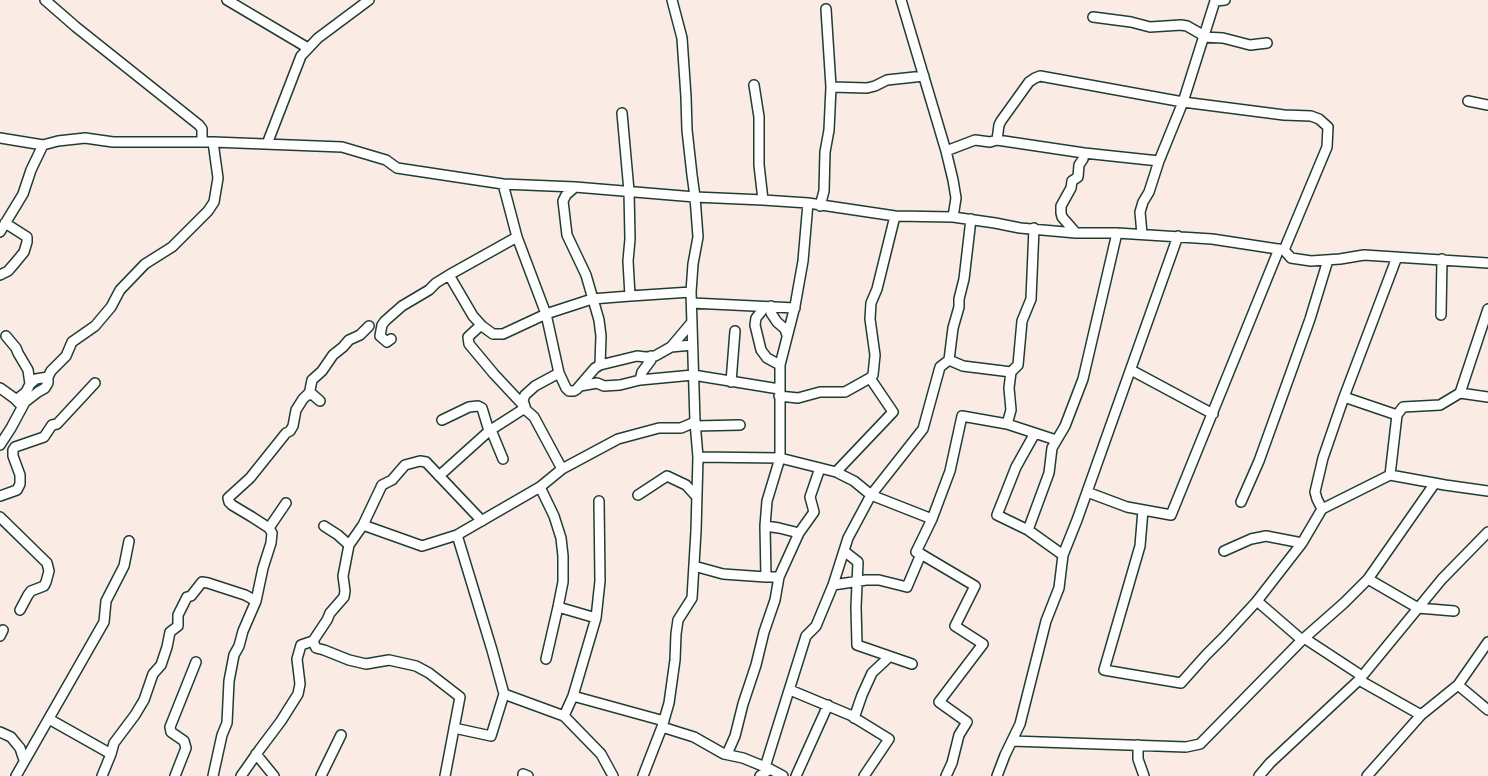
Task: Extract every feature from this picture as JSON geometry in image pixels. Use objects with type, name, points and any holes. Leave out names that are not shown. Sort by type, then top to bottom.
[{"type":"street","points":[[45,0],[76,27],[199,124],[202,129],[202,142]]},
{"type":"street","points":[[227,0],[308,48]]},
{"type":"street","points":[[267,144],[301,56],[318,38],[369,0]]},
{"type":"street","points":[[643,776],[669,703],[678,620],[692,598],[694,566],[698,457],[695,424],[691,292],[698,236],[696,197],[687,130],[682,38],[672,0]]},
{"type":"street","points":[[901,0],[946,152],[956,198],[954,217]]},
{"type":"street","points":[[1142,234],[1140,212],[1143,202],[1149,192],[1159,161],[1183,102],[1215,1],[1225,0]]},
{"type":"street","points":[[820,206],[824,191],[825,152],[829,130],[831,88],[826,9]]},
{"type":"street","points":[[1093,17],[1131,22],[1150,27],[1187,26],[1204,37],[1223,38],[1250,46],[1267,43]]},
{"type":"street","points":[[831,88],[867,88],[887,80],[924,76]]},
{"type":"street","points":[[997,140],[998,125],[1029,82],[1040,76],[1183,102],[1284,115],[1311,116],[1319,119],[1328,127],[1326,147],[1171,515],[1127,507],[1087,492]]},
{"type":"street","points":[[754,85],[759,117],[759,165],[762,200]]},
{"type":"street","points":[[1468,101],[1488,105]]},
{"type":"street","points":[[622,113],[628,191],[630,296]]},
{"type":"street","points":[[0,138],[43,145],[58,140],[84,138],[114,142],[212,142],[342,147],[386,160],[397,168],[503,184],[808,203],[894,216],[971,219],[1020,228],[1076,232],[1118,232],[1212,239],[1282,250],[1291,258],[1311,261],[1364,255],[1488,263]]},
{"type":"street","points":[[946,152],[975,140],[990,142],[997,140],[1084,153],[1159,161]]},
{"type":"street","points":[[19,403],[46,388],[51,371],[66,356],[72,342],[95,326],[111,307],[120,290],[145,264],[172,247],[208,211],[214,202],[218,178],[212,142]]},
{"type":"street","points":[[0,232],[23,194],[31,170],[43,145]]},
{"type":"street","points":[[1076,232],[1062,217],[1061,206],[1071,188],[1072,181],[1078,176],[1078,165],[1083,159],[1084,153]]},
{"type":"street","points":[[503,184],[517,237],[546,314],[559,372],[569,391],[574,392],[599,366],[637,356],[655,356],[671,347],[692,322]]},
{"type":"street","points":[[575,187],[566,195],[564,201],[567,235],[586,275],[598,320],[601,336],[597,383]]},
{"type":"street","points":[[766,577],[765,526],[767,502],[780,458],[780,365],[795,308],[803,261],[808,203]]},
{"type":"street","points":[[580,386],[597,383],[604,386],[620,385],[640,380],[693,375],[798,398],[820,392],[845,392],[873,375],[875,354],[870,319],[871,303],[877,289],[894,216]]},
{"type":"street","points":[[760,776],[768,768],[806,636],[816,626],[833,585],[848,538],[871,494],[923,429],[940,367],[949,360],[953,328],[964,279],[971,219]]},
{"type":"street","points":[[0,275],[8,271],[24,252],[27,242],[27,237],[5,223]]},
{"type":"street","points":[[1007,424],[1011,410],[1009,388],[1011,372],[1018,365],[1022,321],[1031,299],[1034,228]]},
{"type":"street","points":[[1028,530],[1049,473],[1050,454],[1065,426],[1083,379],[1118,232]]},
{"type":"street","points":[[997,776],[1020,724],[1046,621],[1059,588],[1062,555],[1087,492],[1178,236]]},
{"type":"street","points":[[391,339],[386,342],[380,336],[383,325],[402,306],[429,290],[448,275],[517,237]]},
{"type":"street","points":[[1322,509],[1315,492],[1318,476],[1344,397],[1397,257]]},
{"type":"street","points":[[1441,315],[1442,259]]},
{"type":"street","points":[[1241,502],[1259,461],[1295,361],[1328,260]]},
{"type":"street","points":[[448,275],[473,316],[493,334],[503,334],[546,314],[592,299],[691,292]]},
{"type":"street","points":[[692,303],[795,308]]},
{"type":"street","points":[[768,307],[777,322],[785,329],[787,335]]},
{"type":"street","points":[[768,307],[756,318],[755,325],[761,350],[767,358],[780,365]]},
{"type":"street","points":[[1460,393],[1488,309]]},
{"type":"street","points":[[213,776],[222,735],[227,723],[229,681],[234,655],[256,601],[272,533],[269,528],[232,506],[228,502],[228,498],[250,478],[286,433],[290,431],[293,426],[296,410],[309,393],[312,380],[322,371],[333,356],[349,340],[360,335],[368,326],[382,321],[383,325]]},
{"type":"street","points":[[481,325],[468,336],[469,344],[534,417],[562,469]]},
{"type":"street","points":[[731,382],[735,330]]},
{"type":"street","points":[[6,336],[16,348],[28,370],[30,384]]},
{"type":"street","points":[[671,347],[692,345]]},
{"type":"street","points":[[640,380],[642,372],[651,360],[651,356]]},
{"type":"street","points":[[949,360],[963,366],[1011,372]]},
{"type":"street","points":[[1131,370],[1212,414]]},
{"type":"street","points":[[524,407],[523,400],[525,396],[535,386],[559,372]]},
{"type":"street","points":[[0,445],[11,428],[19,403],[30,384],[36,379],[48,377]]},
{"type":"street","points":[[836,472],[893,412],[870,378]]},
{"type":"street","points":[[0,496],[17,490],[20,484],[20,475],[13,456],[15,447],[44,437],[52,425],[57,424],[95,383]]},
{"type":"street","points":[[0,388],[19,403]]},
{"type":"street","points":[[309,393],[309,395],[312,394],[320,401]]},
{"type":"street","points":[[1390,475],[1397,415],[1403,406],[1440,405],[1460,393],[1488,397]]},
{"type":"street","points":[[1344,397],[1397,415]]},
{"type":"street","points":[[442,420],[469,407],[478,406],[482,408],[503,459]]},
{"type":"street","points":[[439,476],[490,430],[524,407]]},
{"type":"street","points":[[946,776],[952,763],[959,735],[967,722],[939,702],[983,644],[955,626],[975,586],[916,552],[932,520],[950,472],[962,416],[1007,424],[1056,440]]},
{"type":"street","points":[[363,526],[422,546],[457,535],[540,487],[562,469],[618,439],[659,428],[681,428],[695,424],[740,425]]},
{"type":"street","points":[[1035,433],[1016,467],[997,515],[1028,530],[1062,555]]},
{"type":"street","points":[[698,457],[780,458],[836,472],[871,494],[932,520]]},
{"type":"street","points":[[241,776],[298,694],[300,684],[297,659],[302,646],[313,641],[330,612],[344,598],[343,576],[349,545],[363,526],[382,485],[392,480],[405,465],[413,462],[426,462],[482,520]]},
{"type":"street","points":[[727,754],[738,727],[743,704],[775,600],[779,577],[799,533],[814,512],[810,496],[820,468]]},
{"type":"street","points":[[1143,510],[1140,546],[1104,670],[1181,683],[1257,601],[1302,543],[1322,509],[1390,475],[1488,491]]},
{"type":"street","points":[[638,495],[667,476],[686,485],[696,496]]},
{"type":"street","points":[[1012,741],[1186,747],[1200,744],[1303,639],[1368,579],[1435,483]]},
{"type":"street","points":[[540,487],[554,516],[561,538],[563,556],[563,582],[546,659]]},
{"type":"street","points":[[564,716],[573,696],[596,618],[600,580],[599,501]]},
{"type":"street","points":[[269,528],[286,503]]},
{"type":"street","points":[[0,517],[47,563],[49,571],[44,586],[32,591],[28,595],[20,610]]},
{"type":"street","points":[[324,526],[349,545]]},
{"type":"street","points":[[765,526],[799,533]]},
{"type":"street","points":[[1259,776],[1270,763],[1361,678],[1442,579],[1488,532]]},
{"type":"street","points":[[454,728],[491,736],[504,694],[457,535]]},
{"type":"street","points":[[1224,551],[1251,539],[1266,536],[1302,543]]},
{"type":"street","points":[[16,776],[104,622],[106,601],[124,566],[129,541]]},
{"type":"street","points":[[844,551],[858,562],[857,645],[912,664]]},
{"type":"street","points":[[833,585],[879,580],[907,587],[921,554]]},
{"type":"street","points":[[694,566],[723,574],[779,577]]},
{"type":"street","points":[[1368,579],[1418,608],[1454,611]]},
{"type":"street","points":[[102,776],[114,743],[136,715],[144,700],[153,674],[161,665],[170,632],[178,626],[178,615],[187,597],[191,596],[202,582],[245,595],[256,601]]},
{"type":"street","points":[[1257,601],[1303,639],[1421,715]]},
{"type":"street","points":[[558,607],[596,618]]},
{"type":"street","points":[[313,641],[316,648],[349,660],[366,664],[389,660],[416,666],[460,698],[444,776]]},
{"type":"street","points":[[1366,776],[1421,715],[1458,685],[1488,642]]},
{"type":"street","points":[[854,718],[872,673],[889,657]]},
{"type":"street","points":[[175,776],[186,748],[184,741],[171,732],[170,727],[196,662]]},
{"type":"street","points":[[1458,685],[1488,710]]},
{"type":"street","points":[[790,690],[850,715],[888,739],[864,776]]},
{"type":"street","points":[[504,694],[564,716],[601,754],[613,776]]},
{"type":"street","points":[[573,696],[663,724],[727,754],[743,758],[782,776]]},
{"type":"street","points":[[796,776],[828,705]]},
{"type":"street","points":[[49,719],[111,754]]},
{"type":"street","points":[[0,732],[11,737],[20,748],[24,760]]},
{"type":"street","points":[[321,776],[341,735]]},
{"type":"street","points":[[1138,745],[1138,758],[1144,776]]},
{"type":"street","points":[[256,754],[274,776]]},
{"type":"street","points":[[523,776],[524,774],[528,776]]}]
